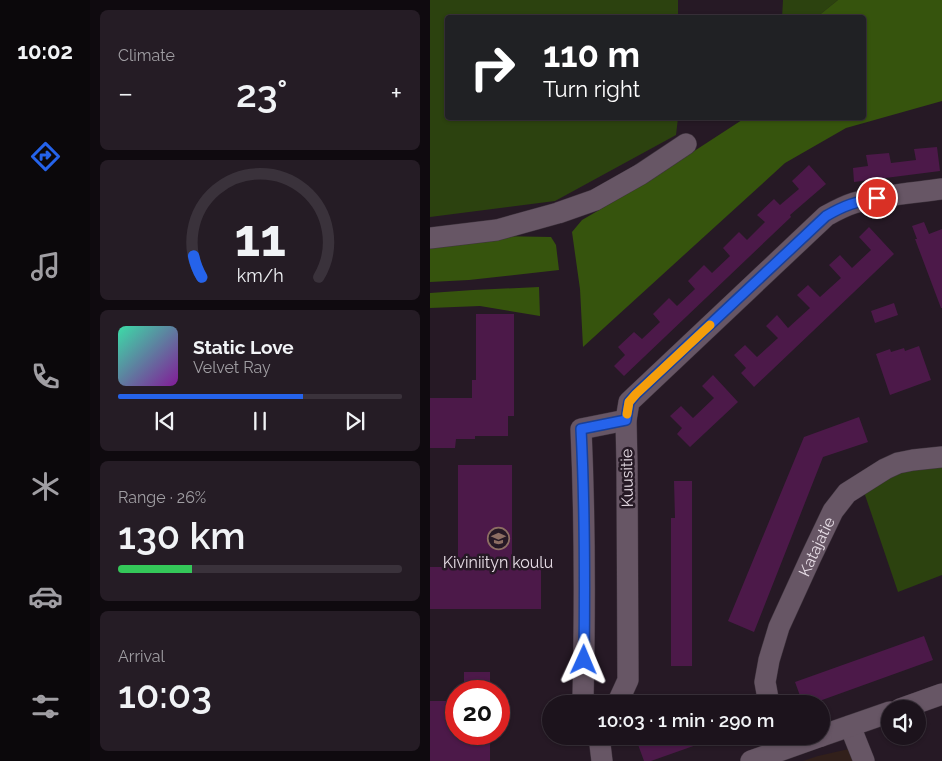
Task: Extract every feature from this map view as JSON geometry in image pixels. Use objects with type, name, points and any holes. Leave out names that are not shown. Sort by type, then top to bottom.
[{"type":"street","points":[[430,238],[497,230],[558,214],[595,200],[641,174],[686,144]]},
{"type":"street","name":"Kuusitie","points":[[621,695],[628,680],[626,420],[629,402],[826,216],[853,203],[942,189]]},
{"type":"street","points":[[583,695],[585,622],[581,429],[626,420]]},
{"type":"street","name":"Katajatie","points":[[767,695],[765,682],[769,660],[779,627],[833,511],[847,492],[885,469],[898,463],[942,457]]},
{"type":"street","points":[[925,700],[942,694]]},
{"type":"street","points":[[830,733],[881,715]]},
{"type":"street","points":[[850,726],[864,761]]},
{"type":"street","points":[[600,745],[602,761]]},
{"type":"street","points":[[751,761],[777,745]]},
{"type":"shaded area","points":[[849,749],[855,761],[803,761],[818,756]]},
{"type":"green space","points":[[430,0],[678,0],[678,15],[445,15],[445,120],[678,120],[676,135],[555,201],[430,217]]},
{"type":"green space","points":[[783,0],[838,0],[819,15],[782,15]]},
{"type":"green space","points":[[838,0],[942,0],[942,101],[846,128],[785,163],[583,347],[580,289],[572,232],[582,220],[642,185],[742,120],[866,120],[866,15],[819,15]]},
{"type":"green space","points":[[498,236],[551,237],[556,245],[559,270],[469,280],[430,282],[430,245]]},
{"type":"green space","points":[[539,287],[540,316],[480,306],[430,308],[430,293]]},
{"type":"green space","points":[[942,463],[942,575],[898,592],[864,492],[901,470]]},
{"type":"building","points":[[937,147],[940,171],[854,182],[853,168],[868,166],[866,155],[889,153],[891,163],[916,160],[914,149]]},
{"type":"building","points":[[809,165],[826,184],[790,215],[791,217],[624,376],[614,366],[625,355],[618,347],[634,332],[642,339],[660,322],[653,314],[669,298],[677,306],[695,289],[688,281],[704,265],[712,273],[730,256],[723,248],[739,232],[747,240],[765,222],[757,215],[774,199],[780,205],[799,189],[792,181]]},
{"type":"building","points":[[924,222],[929,234],[942,229],[942,308],[915,239],[917,239],[912,226]]},
{"type":"building","points":[[869,227],[894,254],[754,387],[741,373],[746,368],[734,355],[745,345],[757,357],[778,338],[766,326],[777,315],[788,328],[810,308],[797,295],[808,285],[820,297],[841,278],[829,265],[840,255],[852,268],[871,250],[859,237]]},
{"type":"building","points":[[894,303],[898,315],[875,323],[871,311]]},
{"type":"building","points":[[476,314],[514,314],[514,416],[508,416],[508,436],[475,436],[475,439],[456,439],[455,448],[430,448],[430,398],[472,398],[472,380],[476,380]]},
{"type":"building","points":[[919,346],[931,380],[890,395],[876,354],[890,349],[891,352],[904,348],[905,351]]},
{"type":"building","points":[[713,375],[738,402],[690,447],[677,434],[682,428],[670,416],[681,406],[693,418],[714,398],[702,386]]},
{"type":"building","points":[[859,417],[868,442],[823,457],[754,632],[728,621],[804,437]]},
{"type":"building","points":[[458,465],[512,465],[512,567],[541,567],[541,609],[430,609],[430,567],[458,567]]},
{"type":"building","points":[[674,481],[692,481],[692,666],[671,666],[671,518],[675,518]]},
{"type":"building","points":[[924,636],[933,660],[830,697],[830,695],[800,695],[795,682]]},
{"type":"building","points":[[464,672],[490,672],[490,680],[464,680]]},
{"type":"building","points":[[430,701],[445,701],[445,745],[490,745],[490,761],[430,761]]},
{"type":"building","points":[[638,745],[696,745],[651,761],[644,761]]},
{"type":"slow traffic","points":[[627,414],[629,402],[636,394],[710,325]]},
{"type":"place","name":"Kiviniityn koulu","points":[[498,538]]},
{"type":"route","points":[[584,660],[581,429],[626,420],[629,402],[636,394],[826,216],[853,203],[877,198]]}]
